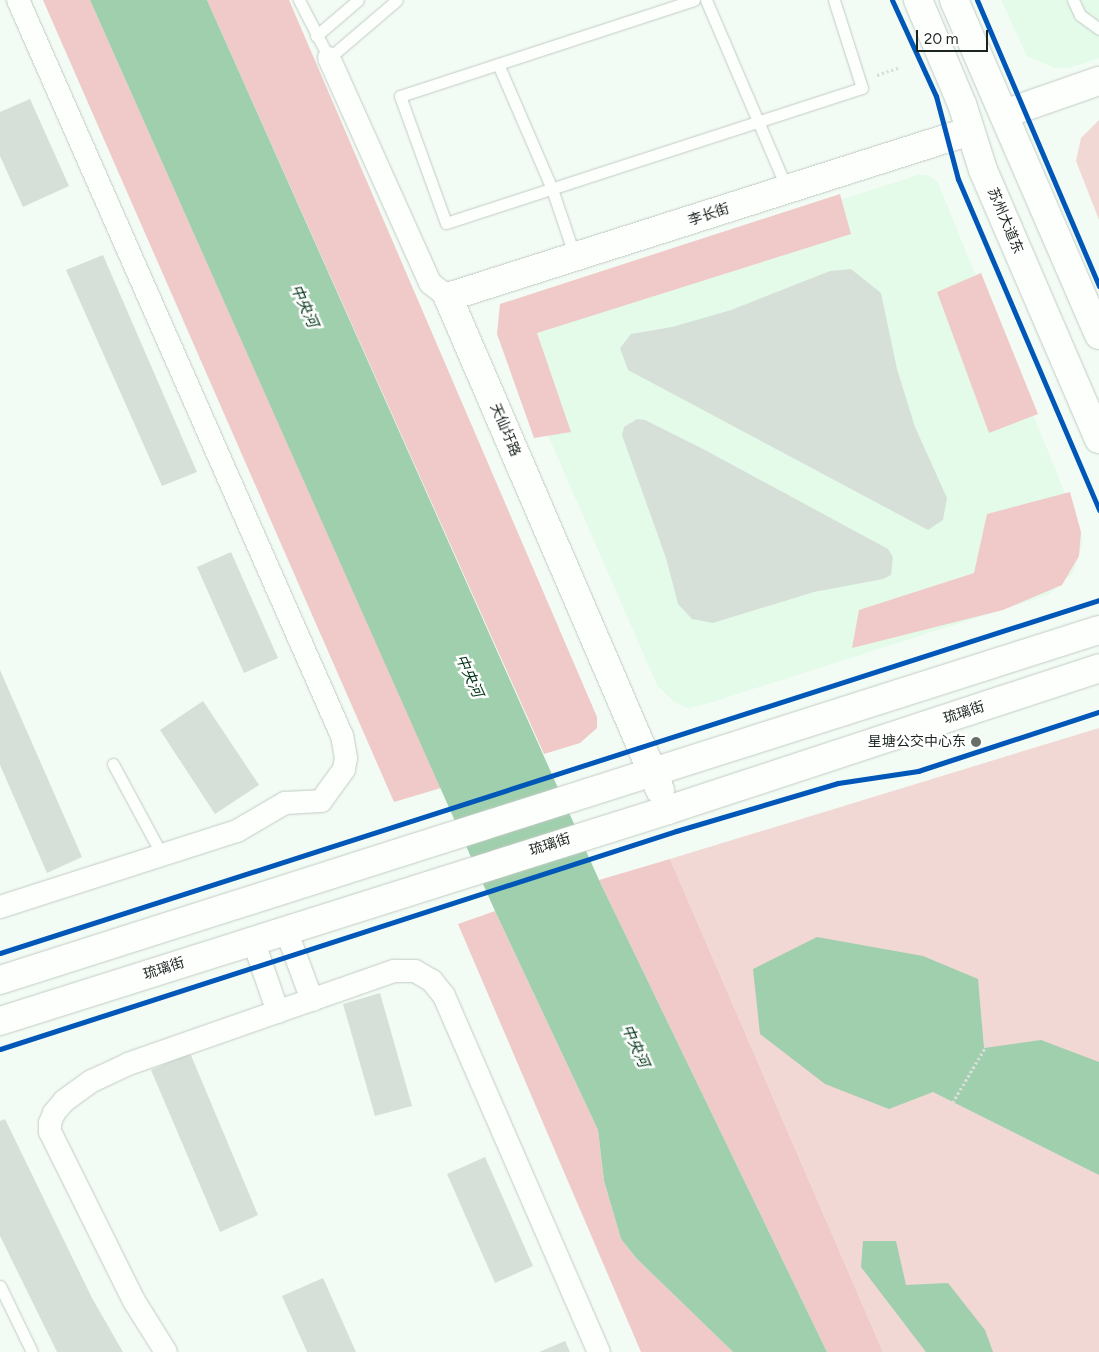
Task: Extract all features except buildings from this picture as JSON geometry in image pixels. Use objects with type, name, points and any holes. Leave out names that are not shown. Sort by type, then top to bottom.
[{"type":"main road","name":"苏州大道东","points":[[918,0],[970,131],[983,170],[1099,439]]},
{"type":"main road","points":[[954,0],[1099,335]]},
{"type":"main road","points":[[1006,120],[1099,81]]},
{"type":"main road","points":[[1006,120],[1099,96]]},
{"type":"main road","name":"李长街","points":[[448,297],[970,131]]},
{"type":"main road","name":"天仙圩路","points":[[448,297],[654,773],[668,810]]},
{"type":"main road","points":[[0,980],[1099,630]]},
{"type":"main road","name":"琉璃街","points":[[0,1021],[579,835],[668,810],[1099,668]]},
{"type":"street","points":[[0,907],[238,831],[252,824],[273,807],[295,802],[321,801],[344,769],[346,758],[342,736],[18,0]]},
{"type":"street","name":"天仙圩路","points":[[329,58],[430,283],[448,297]]},
{"type":"street","points":[[286,930],[312,1000]]},
{"type":"street","points":[[253,940],[278,1012]]},
{"type":"street","points":[[166,1352],[134,1301],[50,1132],[50,1123],[64,1100],[92,1081],[128,1064],[394,971],[416,971],[432,981],[444,996],[599,1352]]},
{"type":"lane","points":[[299,0],[329,58],[397,0]]},
{"type":"lane","points":[[316,36],[358,0]]},
{"type":"lane","points":[[694,0],[400,96],[446,223],[862,88],[834,0]]},
{"type":"lane","points":[[706,0],[787,190]]},
{"type":"lane","points":[[1073,0],[1080,15],[1099,29]]},
{"type":"lane","points":[[498,64],[552,189],[575,257]]},
{"type":"lane","points":[[113,764],[162,855]]},
{"type":"lane","points":[[0,1286],[32,1352]]},
{"type":"path","points":[[860,81],[900,67]]},
{"type":"path","points":[[950,1107],[989,1041]]},
{"type":"shaded area","points":[[43,0],[90,0],[441,788],[394,802]]},
{"type":"shaded area","points":[[207,0],[289,0],[597,717],[597,728],[580,743],[544,754]]},
{"type":"shaded area","points":[[1001,0],[1099,0],[1099,58],[1069,68],[1055,68],[1027,56]]},
{"type":"shaded area","points":[[1099,120],[1099,220],[1076,161],[1081,138]]},
{"type":"shaded area","points":[[918,175],[929,175],[938,183],[1081,532],[1083,542],[1073,573],[1048,595],[706,704],[688,708],[674,702],[657,685],[505,337],[529,300]]},
{"type":"shaded area","points":[[840,194],[851,234],[537,333],[571,432],[534,438],[497,334],[500,304]]},
{"type":"shaded area","points":[[981,273],[1038,414],[989,433],[937,292]]},
{"type":"shaded area","points":[[1070,492],[1081,532],[1079,556],[1062,585],[1003,610],[852,648],[859,610],[974,573],[987,514]]},
{"type":"shaded area","points":[[1099,728],[1099,1352],[883,1352],[670,859]]},
{"type":"shaded area","points":[[670,859],[883,1352],[827,1352],[599,880]]},
{"type":"shaded area","points":[[495,911],[598,1130],[604,1181],[621,1239],[636,1258],[733,1352],[641,1352],[458,924]]},
{"type":"water","name":"中央河","points":[[90,0],[207,0],[599,880],[827,1352],[733,1352],[636,1258],[621,1239],[604,1181],[598,1130],[495,911]]},
{"type":"water","points":[[817,937],[923,956],[978,979],[984,1048],[1041,1040],[1099,1062],[1099,1175],[933,1092],[889,1109],[825,1084],[760,1034],[753,969]]},
{"type":"water","points":[[863,1241],[896,1241],[906,1285],[948,1283],[985,1330],[993,1352],[926,1352],[861,1267]]},
{"type":"cycle path","points":[[892,0],[936,96],[958,179],[1099,510]]},
{"type":"cycle path","points":[[977,0],[1099,286]]},
{"type":"cycle path","points":[[0,953],[1099,600]]},
{"type":"cycle path","points":[[0,1049],[676,831],[838,783],[918,771],[1099,712]]},
{"type":"place","name":"星塘公交中心东","points":[[976,742]]}]
